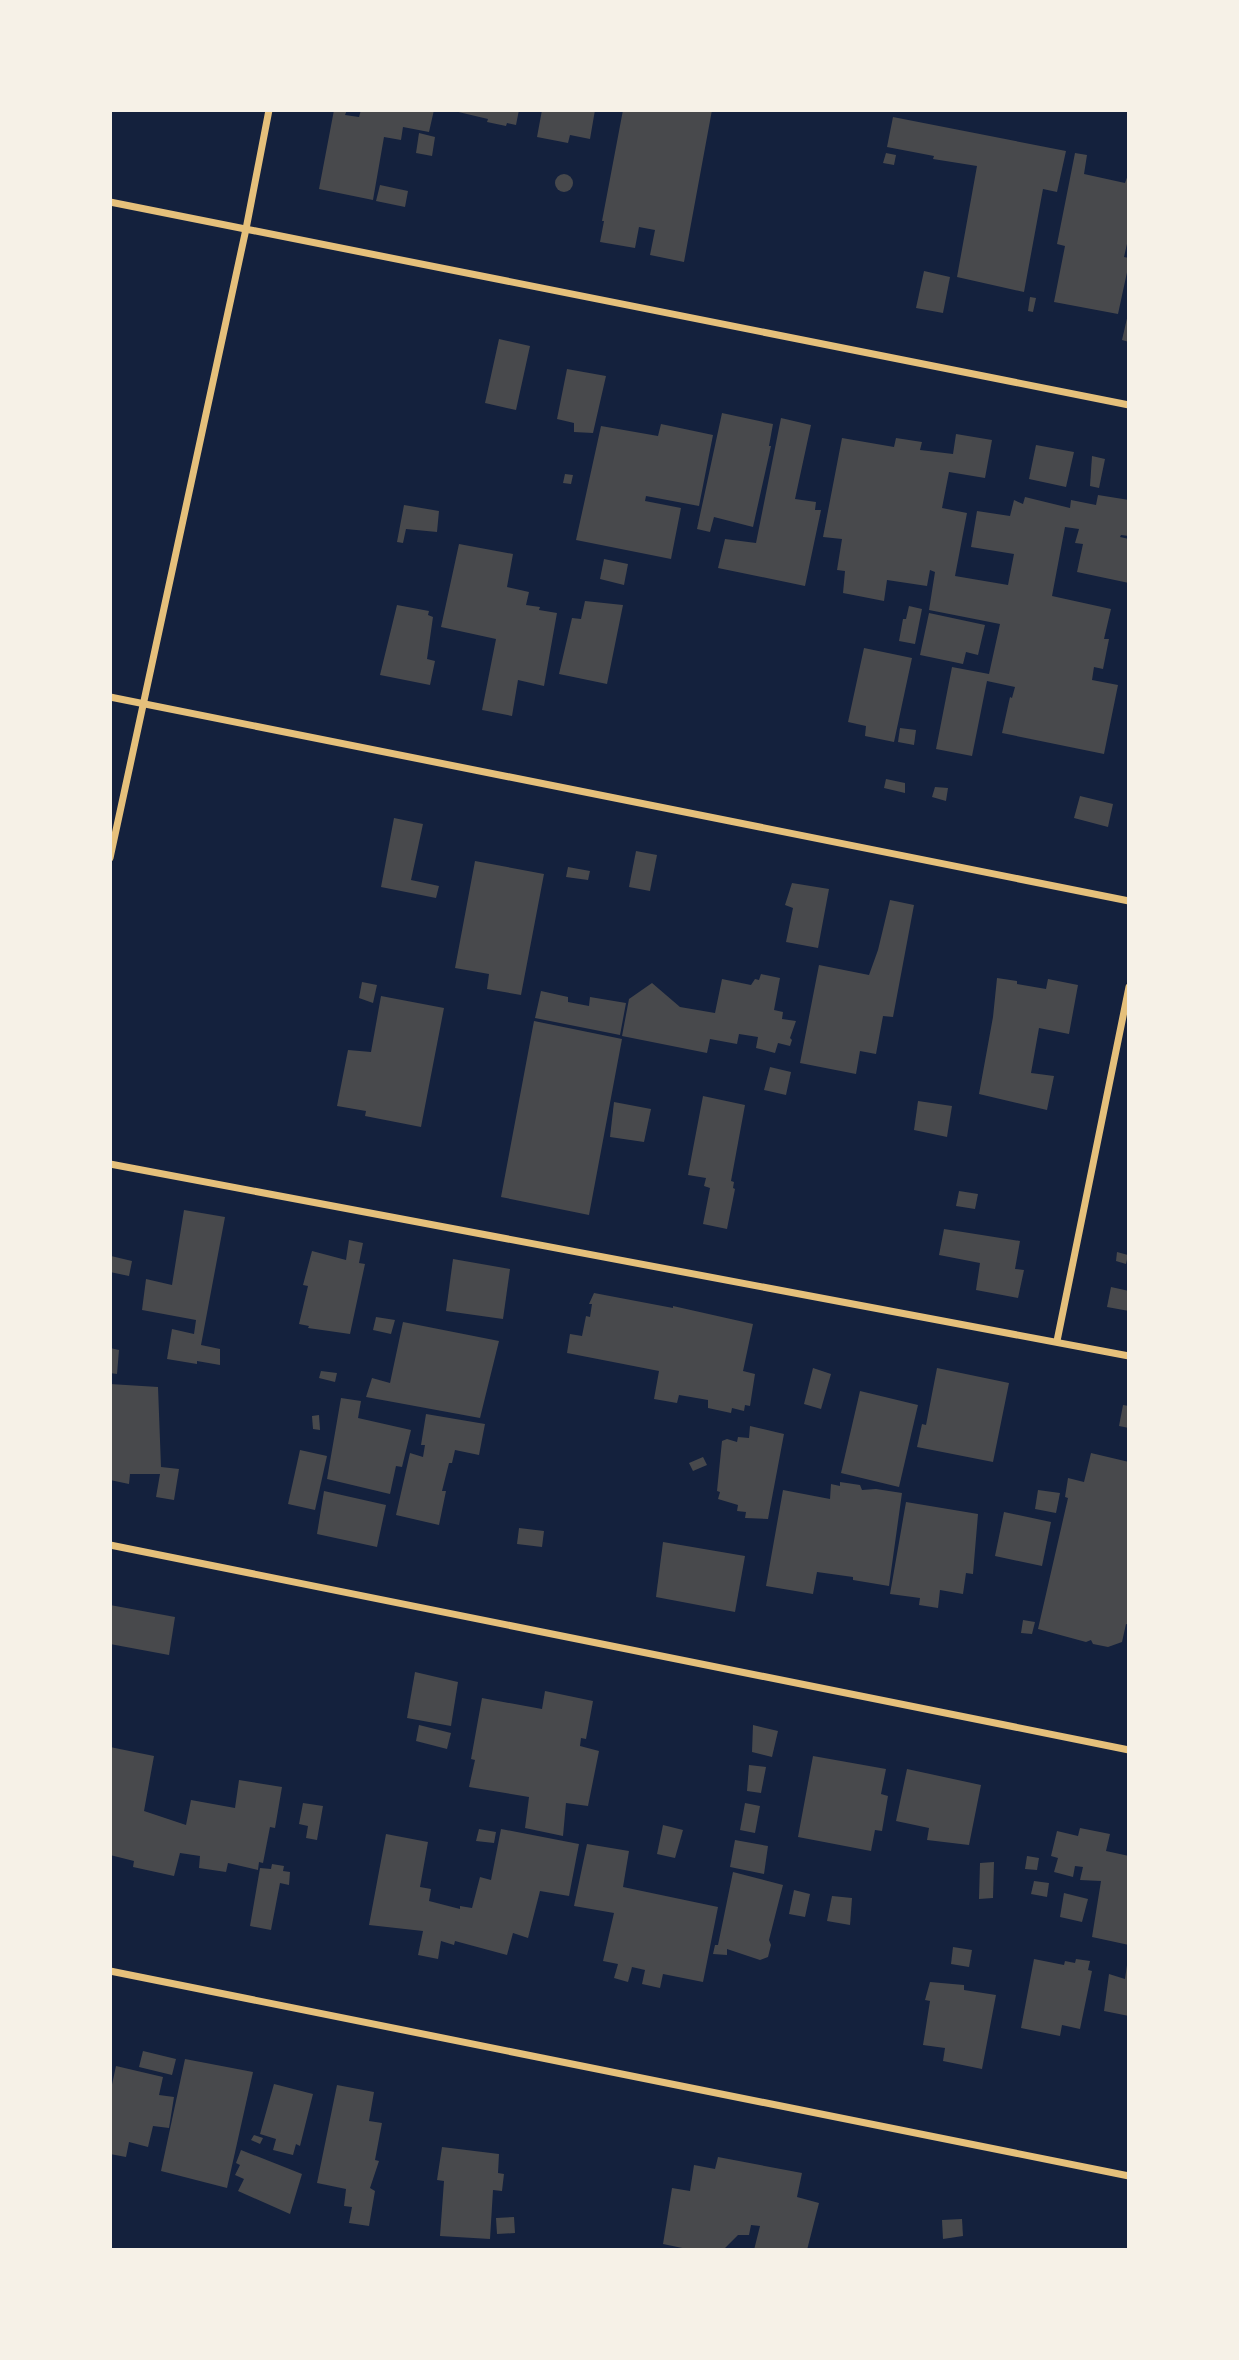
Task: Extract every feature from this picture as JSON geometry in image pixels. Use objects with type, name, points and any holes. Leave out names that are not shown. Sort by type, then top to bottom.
[{"type":"street","points":[[110,858],[246,229],[269,110]]},
{"type":"street","points":[[110,202],[1129,405]]},
{"type":"street","points":[[110,696],[1129,901]]},
{"type":"street","points":[[1057,1342],[1129,987]]},
{"type":"street","points":[[110,1164],[1129,1356]]},
{"type":"street","points":[[110,1545],[1129,1750]]},
{"type":"street","points":[[110,1971],[1129,2176]]},
{"type":"building","points":[[334,110],[347,110],[345,115],[359,117],[361,110],[434,110],[429,132],[403,127],[401,140],[384,137],[373,200],[319,189]]},
{"type":"building","points":[[450,110],[519,110],[516,125],[507,123],[506,126]]},
{"type":"building","points":[[542,110],[595,110],[590,139],[570,135],[568,143],[537,137]]},
{"type":"building","points":[[623,110],[712,110],[684,262],[650,255],[655,230],[639,227],[635,248],[600,242]]},
{"type":"building","points":[[893,117],[1066,151],[1057,192],[1043,189],[1024,292],[957,277],[977,166],[933,159],[934,156],[887,147]]},
{"type":"building","points":[[419,133],[435,137],[432,156],[416,153]]},
{"type":"building","points":[[886,153],[896,155],[894,165],[883,163]]},
{"type":"building","points":[[1075,153],[1087,155],[1084,174],[1125,183],[1129,172],[1129,235],[1124,257],[1129,258],[1129,263],[1118,314],[1054,302],[1065,246],[1057,244]]},
{"type":"building","points":[[564,174],[570,177],[573,183],[570,189],[564,192],[558,189],[555,183],[558,177]]},
{"type":"building","points":[[380,185],[408,191],[405,207],[376,201]]},
{"type":"building","points":[[924,271],[950,277],[943,313],[916,308]]},
{"type":"building","points":[[1030,297],[1036,298],[1033,312],[1028,311]]},
{"type":"building","points":[[1129,314],[1129,342],[1122,340]]},
{"type":"building","points":[[499,339],[530,346],[516,410],[485,403]]},
{"type":"building","points":[[567,369],[606,376],[593,433],[574,432],[574,423],[557,419]]},
{"type":"building","points":[[722,413],[773,424],[771,446],[753,527],[714,517],[710,532],[697,529]]},
{"type":"building","points":[[781,418],[811,425],[795,499],[816,502],[815,510],[821,510],[805,586],[718,568],[725,539],[756,543]]},
{"type":"building","points":[[661,424],[713,435],[699,506],[646,496],[645,501],[681,508],[671,559],[576,540],[601,426],[658,436]]},
{"type":"building","points":[[956,434],[992,440],[985,478],[949,472],[942,508],[967,513],[955,576],[1008,585],[1014,554],[971,547],[977,511],[1010,516],[1014,500],[1023,504],[1025,497],[1070,508],[1071,500],[1096,505],[1098,495],[1129,500],[1129,536],[1120,537],[1129,539],[1129,583],[1077,572],[1083,544],[1075,543],[1079,529],[1065,527],[1052,596],[1111,609],[1104,639],[1109,639],[1103,669],[1094,667],[1092,680],[1118,685],[1104,754],[1002,733],[1015,687],[987,681],[972,756],[936,749],[952,667],[989,674],[1000,624],[929,610],[935,572],[930,570],[927,586],[887,580],[884,601],[843,593],[845,571],[837,570],[842,539],[823,537],[842,438],[894,447],[896,438],[922,442],[920,450],[953,454]]},
{"type":"building","points":[[1036,445],[1074,452],[1066,487],[1029,479]]},
{"type":"building","points":[[1092,456],[1105,459],[1099,488],[1090,486]]},
{"type":"building","points":[[565,474],[573,475],[571,484],[563,483]]},
{"type":"building","points":[[404,505],[439,511],[437,532],[406,529],[403,543],[397,542]]},
{"type":"building","points":[[459,544],[513,554],[507,587],[529,592],[526,605],[557,613],[544,686],[518,680],[512,716],[482,710],[496,639],[441,627]]},
{"type":"building","points":[[604,559],[628,564],[624,585],[600,579]]},
{"type":"building","points":[[585,601],[623,605],[607,684],[559,674],[572,618],[581,619]]},
{"type":"building","points":[[397,605],[429,611],[428,615],[433,617],[427,659],[435,661],[430,685],[380,675]]},
{"type":"building","points":[[909,606],[922,609],[915,644],[899,641],[903,619],[906,619]]},
{"type":"building","points":[[929,613],[985,625],[978,655],[966,652],[963,664],[920,655]]},
{"type":"building","points":[[864,648],[912,658],[894,742],[865,736],[866,726],[848,722]]},
{"type":"building","points":[[900,728],[916,730],[914,745],[898,742]]},
{"type":"building","points":[[886,779],[905,783],[905,793],[884,788]]},
{"type":"building","points":[[935,787],[948,788],[946,801],[932,797]]},
{"type":"building","points":[[1080,796],[1113,804],[1108,827],[1074,818]]},
{"type":"building","points":[[394,818],[423,824],[411,880],[439,886],[436,898],[381,887]]},
{"type":"building","points":[[636,851],[657,855],[650,891],[629,887]]},
{"type":"building","points":[[475,861],[544,874],[521,995],[487,989],[489,974],[455,968]]},
{"type":"building","points":[[568,867],[590,871],[588,880],[566,877]]},
{"type":"building","points":[[792,883],[829,889],[818,948],[786,942],[793,908],[785,905]]},
{"type":"building","points":[[890,900],[914,905],[893,1017],[883,1016],[876,1054],[860,1051],[856,1074],[800,1063],[819,965],[869,975]]},
{"type":"building","points":[[761,974],[780,978],[774,1010],[783,1012],[782,1019],[796,1021],[790,1046],[778,1043],[775,1053],[756,1048],[758,1037],[739,1034],[737,1044],[710,1039],[707,1053],[622,1036],[629,999],[652,983],[680,1007],[715,1013],[722,979],[751,985],[755,979],[759,980]]},
{"type":"building","points":[[997,978],[1046,989],[1048,979],[1078,985],[1069,1034],[1039,1028],[1031,1073],[1054,1076],[1047,1110],[979,1094]]},
{"type":"building","points":[[362,982],[377,985],[373,1003],[359,998]]},
{"type":"building","points":[[541,991],[568,997],[568,1002],[589,1006],[590,997],[626,1003],[620,1035],[535,1018]]},
{"type":"building","points":[[381,996],[444,1008],[421,1127],[365,1116],[366,1111],[337,1106],[348,1050],[371,1052]]},
{"type":"building","points":[[534,1021],[622,1039],[589,1215],[501,1197]]},
{"type":"building","points":[[770,1067],[791,1072],[786,1095],[764,1090]]},
{"type":"building","points":[[703,1096],[745,1105],[731,1181],[734,1182],[735,1189],[727,1229],[703,1224],[710,1188],[704,1186],[706,1178],[688,1175]]},
{"type":"building","points":[[918,1101],[952,1106],[947,1137],[914,1130]]},
{"type":"building","points":[[614,1102],[651,1109],[644,1142],[610,1137]]},
{"type":"building","points":[[959,1191],[978,1194],[975,1209],[956,1206]]},
{"type":"building","points":[[184,1210],[225,1217],[201,1345],[220,1349],[220,1365],[167,1359],[172,1329],[194,1334],[196,1320],[142,1310],[146,1279],[172,1285]]},
{"type":"building","points":[[944,1229],[1020,1241],[1015,1269],[1024,1270],[1018,1298],[976,1290],[980,1263],[939,1255]]},
{"type":"building","points":[[349,1240],[363,1243],[359,1263],[365,1264],[350,1334],[308,1328],[309,1326],[299,1324],[308,1286],[303,1285],[312,1251],[346,1260]]},
{"type":"building","points":[[1117,1252],[1128,1255],[1126,1264],[1116,1261]]},
{"type":"building","points":[[111,1256],[132,1261],[129,1276],[110,1272]]},
{"type":"building","points":[[453,1259],[510,1269],[503,1319],[446,1311]]},
{"type":"building","points":[[1111,1287],[1129,1291],[1129,1311],[1107,1307]]},
{"type":"building","points":[[594,1293],[673,1306],[753,1324],[743,1371],[755,1374],[750,1406],[745,1405],[744,1411],[732,1408],[731,1413],[708,1408],[708,1400],[679,1395],[677,1403],[654,1399],[659,1371],[567,1353],[570,1334],[582,1336],[586,1316],[590,1317],[592,1304],[589,1304]]},
{"type":"building","points":[[376,1317],[395,1320],[391,1334],[373,1330]]},
{"type":"building","points":[[403,1322],[499,1341],[480,1418],[366,1397],[372,1378],[390,1383]]},
{"type":"building","points":[[110,1348],[119,1350],[117,1374],[110,1373]]},
{"type":"building","points":[[813,1368],[831,1374],[821,1409],[804,1404]]},
{"type":"building","points":[[937,1368],[1009,1383],[993,1462],[917,1447],[922,1424],[926,1425]]},
{"type":"building","points":[[321,1371],[337,1373],[335,1382],[319,1378]]},
{"type":"building","points":[[110,1384],[158,1387],[161,1467],[179,1469],[174,1500],[156,1497],[160,1474],[130,1474],[129,1484],[110,1480]]},
{"type":"building","points":[[860,1391],[918,1405],[899,1487],[841,1473]]},
{"type":"building","points":[[341,1398],[361,1401],[358,1418],[411,1430],[402,1467],[396,1466],[390,1494],[327,1479]]},
{"type":"building","points":[[1123,1405],[1129,1406],[1129,1428],[1119,1426]]},
{"type":"building","points":[[426,1414],[485,1424],[479,1455],[455,1450],[452,1463],[449,1463],[442,1491],[446,1491],[439,1525],[396,1515],[410,1453],[423,1457],[425,1445],[421,1445]]},
{"type":"building","points":[[319,1415],[320,1430],[313,1429],[312,1416]]},
{"type":"building","points":[[750,1426],[784,1434],[768,1519],[745,1518],[746,1512],[737,1511],[738,1505],[718,1499],[722,1441],[727,1439],[737,1442],[738,1437],[749,1438]]},
{"type":"building","points":[[300,1450],[327,1456],[315,1510],[288,1504]]},
{"type":"building","points":[[1091,1453],[1129,1462],[1129,1625],[1126,1624],[1122,1642],[1108,1647],[1093,1644],[1091,1640],[1086,1642],[1038,1629],[1068,1498],[1065,1497],[1068,1478],[1084,1482]]},
{"type":"building","points":[[703,1457],[707,1465],[693,1471],[689,1463]]},
{"type":"building","points":[[840,1482],[860,1485],[862,1490],[902,1493],[889,1586],[817,1572],[813,1594],[766,1586],[783,1490],[830,1499],[831,1484],[840,1486]]},
{"type":"building","points":[[1038,1490],[1060,1493],[1056,1513],[1035,1509]]},
{"type":"building","points":[[324,1491],[386,1505],[377,1547],[317,1534]]},
{"type":"building","points":[[906,1502],[978,1514],[973,1574],[966,1573],[963,1594],[940,1590],[938,1608],[919,1605],[920,1598],[890,1594]]},
{"type":"building","points":[[1004,1512],[1051,1522],[1042,1566],[995,1556]]},
{"type":"building","points":[[519,1528],[544,1531],[542,1547],[517,1544]]},
{"type":"building","points":[[663,1542],[745,1556],[735,1612],[656,1597]]},
{"type":"building","points":[[110,1605],[175,1617],[169,1655],[110,1644]]},
{"type":"building","points":[[1023,1620],[1035,1622],[1032,1634],[1021,1633]]},
{"type":"building","points":[[415,1672],[458,1682],[451,1726],[407,1718]]},
{"type":"building","points":[[545,1691],[593,1701],[586,1739],[581,1738],[580,1746],[599,1751],[588,1806],[566,1803],[563,1836],[525,1828],[529,1797],[469,1787],[482,1698],[542,1709]]},
{"type":"building","points":[[419,1725],[451,1733],[447,1749],[416,1741]]},
{"type":"building","points":[[753,1725],[778,1731],[772,1757],[752,1752]]},
{"type":"building","points":[[110,1747],[154,1756],[144,1811],[186,1825],[191,1800],[235,1808],[239,1780],[282,1787],[275,1828],[270,1827],[263,1863],[259,1862],[258,1870],[228,1863],[226,1872],[199,1868],[200,1856],[180,1853],[174,1876],[133,1867],[134,1861],[110,1855]]},
{"type":"building","points":[[813,1756],[886,1769],[881,1794],[888,1796],[882,1831],[875,1830],[871,1851],[798,1837]]},
{"type":"building","points":[[749,1765],[766,1767],[761,1793],[747,1791]]},
{"type":"building","points":[[907,1769],[981,1785],[969,1845],[927,1840],[929,1828],[896,1821]]},
{"type":"building","points":[[303,1803],[323,1806],[317,1840],[306,1838],[308,1826],[299,1824]]},
{"type":"building","points":[[745,1803],[760,1806],[755,1833],[740,1830]]},
{"type":"building","points":[[663,1825],[683,1830],[675,1858],[657,1854]]},
{"type":"building","points":[[1080,1828],[1110,1834],[1106,1851],[1129,1856],[1129,1945],[1092,1937],[1101,1881],[1080,1880],[1083,1867],[1075,1866],[1073,1877],[1054,1872],[1058,1858],[1051,1856],[1057,1831],[1078,1836]]},
{"type":"building","points":[[479,1829],[496,1832],[494,1843],[476,1841]]},
{"type":"building","points":[[501,1829],[579,1844],[569,1896],[540,1891],[528,1938],[513,1933],[507,1955],[455,1941],[454,1945],[441,1941],[438,1959],[418,1955],[423,1931],[369,1925],[386,1834],[428,1842],[420,1887],[431,1889],[429,1901],[460,1909],[460,1906],[472,1908],[480,1877],[491,1880]]},
{"type":"building","points":[[735,1840],[768,1846],[764,1874],[730,1867]]},
{"type":"building","points":[[587,1844],[629,1851],[623,1887],[718,1907],[703,1982],[663,1974],[660,1988],[642,1984],[645,1970],[632,1967],[628,1982],[614,1978],[618,1964],[603,1961],[614,1913],[574,1906]]},
{"type":"building","points":[[1027,1856],[1039,1858],[1037,1870],[1025,1869]]},
{"type":"building","points":[[994,1862],[993,1898],[979,1899],[980,1863]]},
{"type":"building","points":[[272,1864],[284,1866],[283,1871],[290,1872],[289,1885],[280,1883],[271,1930],[250,1926],[260,1868],[271,1869]]},
{"type":"building","points":[[733,1872],[783,1885],[769,1940],[771,1945],[768,1957],[760,1960],[727,1949],[727,1955],[713,1954],[715,1945],[718,1945]]},
{"type":"building","points":[[1034,1881],[1049,1883],[1047,1897],[1031,1894]]},
{"type":"building","points":[[794,1890],[810,1894],[805,1917],[789,1914]]},
{"type":"building","points":[[1064,1893],[1088,1899],[1082,1922],[1060,1917]]},
{"type":"building","points":[[832,1896],[852,1898],[850,1925],[827,1921]]},
{"type":"building","points":[[953,1947],[972,1950],[969,1967],[951,1964]]},
{"type":"building","points":[[1034,1959],[1064,1965],[1065,1961],[1075,1963],[1076,1959],[1090,1961],[1088,1970],[1092,1971],[1080,2029],[1062,2025],[1060,2036],[1021,2028]]},
{"type":"building","points":[[1127,1965],[1129,2016],[1104,2011],[1109,1974],[1125,1979]]},
{"type":"building","points":[[930,1982],[964,1985],[964,1990],[996,1995],[982,2069],[943,2061],[945,2048],[923,2045],[930,2001],[925,2000]]},
{"type":"building","points":[[143,2051],[176,2059],[172,2075],[139,2067]]},
{"type":"building","points":[[185,2059],[253,2072],[227,2188],[161,2171]]},
{"type":"building","points":[[116,2066],[163,2077],[159,2095],[174,2097],[169,2128],[153,2126],[148,2147],[129,2142],[126,2157],[110,2154],[110,2094]]},
{"type":"building","points":[[274,2084],[313,2094],[300,2146],[296,2144],[293,2155],[273,2150],[276,2139],[260,2134]]},
{"type":"building","points":[[337,2085],[374,2092],[369,2121],[382,2123],[375,2160],[379,2161],[370,2188],[375,2191],[369,2226],[349,2223],[352,2207],[344,2206],[346,2189],[317,2183]]},
{"type":"building","points":[[254,2135],[263,2138],[260,2144],[251,2140]]},
{"type":"building","points":[[442,2147],[499,2154],[498,2173],[504,2174],[502,2191],[493,2190],[490,2239],[440,2236],[444,2181],[437,2180]]},
{"type":"building","points":[[241,2150],[302,2174],[290,2214],[238,2191],[244,2179],[235,2175],[240,2165],[236,2163]]},
{"type":"building","points":[[718,2157],[802,2173],[797,2197],[819,2203],[807,2250],[754,2250],[760,2226],[751,2225],[749,2235],[738,2235],[723,2250],[692,2250],[663,2244],[672,2188],[690,2191],[694,2165],[715,2169]]},
{"type":"building","points":[[514,2217],[515,2233],[497,2234],[496,2218]]},
{"type":"building","points":[[962,2219],[963,2236],[943,2239],[942,2220]]}]
